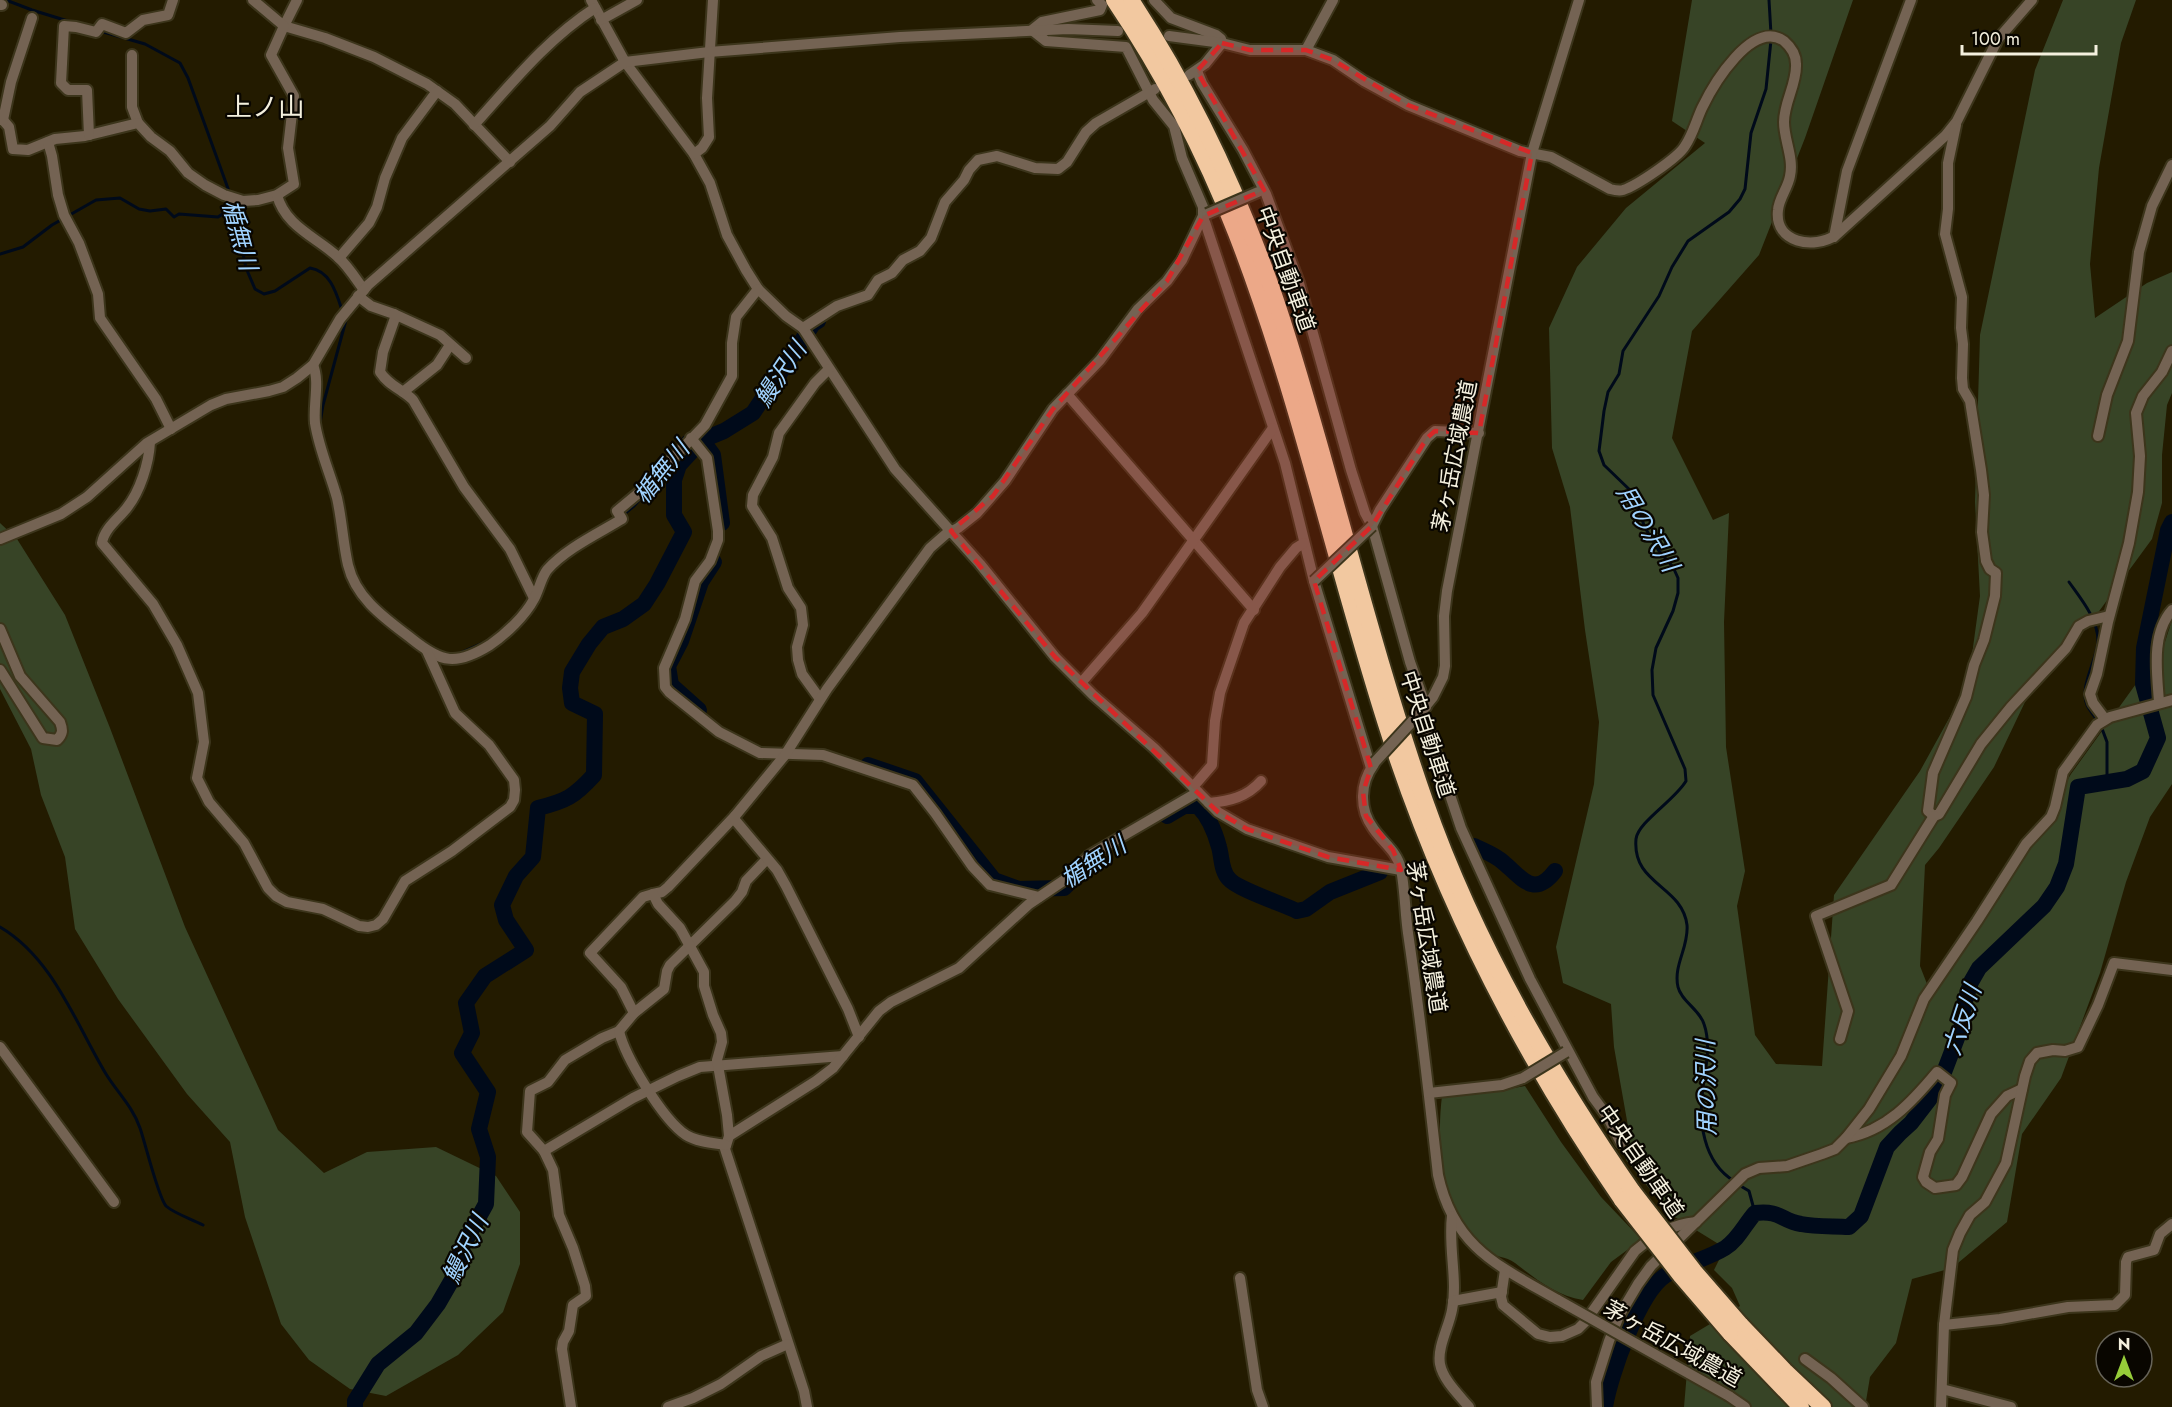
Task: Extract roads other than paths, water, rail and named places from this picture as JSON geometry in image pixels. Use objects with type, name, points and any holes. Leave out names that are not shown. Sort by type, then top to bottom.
[{"type":"highway","name":"中央自動車道","points":[[1114,0],[1186,121],[1226,208],[1254,280],[1299,423],[1386,725],[1415,809],[1449,896],[1514,1027],[1555,1099],[1628,1196],[1694,1271],[1735,1329],[1801,1407]]},
{"type":"highway","name":"中央自動車道","points":[[1131,0],[1198,115],[1224,170],[1268,276],[1399,721],[1427,805],[1461,891],[1525,1021],[1595,1136],[1628,1196]]},
{"type":"highway","name":"中央自動車道","points":[[1735,1329],[1823,1407]]},
{"type":"street","points":[[89,135],[87,90],[68,90],[61,83],[64,26],[98,29],[102,24],[126,33],[143,20],[168,15],[173,0]]},
{"type":"street","points":[[253,0],[284,26],[325,38],[374,57],[427,84],[455,104],[510,162]]},
{"type":"street","points":[[132,55],[132,107],[138,123],[170,151],[188,173],[205,186],[243,201],[277,195],[294,184],[288,148],[294,96],[271,55],[297,0]]},
{"type":"street","points":[[601,20],[637,0]]},
{"type":"street","points":[[694,154],[702,148],[709,137],[707,98],[713,0]]},
{"type":"street","points":[[1032,30],[1042,22],[1100,10],[1102,5],[1097,0]]},
{"type":"street","points":[[1154,0],[1171,18],[1216,35],[1222,43]]},
{"type":"street","points":[[1306,50],[1333,0]]},
{"type":"street","name":"茅ヶ岳広域農道","points":[[1579,0],[1532,153],[1447,591],[1444,616],[1445,666],[1443,677],[1439,688],[1423,710],[1373,765],[1363,792],[1366,816],[1373,828],[1393,850],[1401,870],[1438,1175],[1442,1194],[1459,1229],[1473,1246],[1505,1270],[1745,1407]]},
{"type":"street","points":[[1834,237],[1847,171],[1911,0]]},
{"type":"street","points":[[1934,816],[1928,811],[1933,773],[1966,697],[1974,665],[1992,614],[1996,586],[1996,573],[1990,569],[1986,561],[1982,532],[1984,495],[1981,470],[1970,401],[1963,389],[1964,344],[1960,328],[1962,297],[1945,234],[1948,209],[1948,163],[1957,121],[1998,39],[2032,0]]},
{"type":"street","points":[[474,125],[548,44],[593,4],[625,62],[694,154],[710,183],[727,236],[758,289],[803,328],[895,469],[980,564],[1055,657],[1154,748],[1218,812],[1247,829],[1328,857],[1401,870]]},
{"type":"street","points":[[32,18],[11,82],[2,120],[9,127],[14,149],[28,150],[55,139],[89,135],[138,123]]},
{"type":"street","points":[[0,539],[61,514],[87,497],[150,442],[211,405],[226,399],[284,387],[313,365],[340,319],[361,293],[550,126],[580,92],[625,62],[709,52],[900,37],[1068,29],[1118,31]]},
{"type":"street","points":[[1032,30],[1046,41],[1126,47],[1153,90],[1153,100],[1174,126],[1182,158],[1203,207],[1285,463],[1314,581],[1373,765]]},
{"type":"street","points":[[1169,36],[1222,43],[1250,50],[1306,50],[1333,60],[1364,81],[1408,105],[1520,151],[1551,157],[1610,189],[1625,189],[1680,153],[1691,135],[1706,100],[1743,49],[1762,37],[1779,38],[1791,47],[1796,64],[1784,122],[1791,163],[1790,176],[1779,204],[1778,219],[1785,235],[1803,242],[1834,237],[1929,153],[1957,121]]},
{"type":"street","points":[[1222,43],[1212,57],[1193,73],[1202,83],[1243,150],[1299,283],[1351,470],[1365,513],[1372,526],[1423,710],[1461,828],[1530,979],[1593,1097],[1607,1116],[1621,1143]]},
{"type":"street","points":[[803,328],[837,306],[868,295],[878,280],[892,273],[903,260],[920,251],[931,238],[945,202],[978,160],[997,156],[1035,168],[1058,169],[1075,152],[1086,132],[1096,123],[1153,90]]},
{"type":"street","points":[[339,258],[369,223],[402,138],[437,91]]},
{"type":"street","points":[[48,142],[58,195],[64,215],[79,243],[98,294],[100,318],[156,399],[171,429]]},
{"type":"street","points":[[2098,436],[2108,395],[2128,341],[2139,252],[2152,206],[2172,165]]},
{"type":"street","points":[[634,1012],[621,987],[590,953],[643,897],[662,892],[668,887],[735,816],[784,754],[820,699],[930,548],[977,513],[999,489],[1021,460],[1053,409],[1100,360],[1138,309],[1167,281],[1182,260],[1205,215],[1261,191]]},
{"type":"street","points":[[277,195],[284,213],[293,224],[339,258],[371,306],[428,328],[440,335],[466,358]]},
{"type":"street","points":[[313,365],[315,372],[314,414],[317,432],[337,499],[352,578],[371,605],[427,651],[449,659],[460,659],[490,644],[521,617],[534,598],[545,573],[579,545],[620,517],[617,511],[641,491],[705,425],[732,376],[732,343],[736,317],[758,289]]},
{"type":"street","points":[[394,314],[395,318],[380,367],[384,378],[391,386],[413,400],[464,487],[510,549],[534,598]]},
{"type":"street","points":[[403,392],[437,365],[450,345]]},
{"type":"street","points":[[2102,722],[2090,694],[2129,543],[2138,492],[2140,456],[2136,413],[2143,396],[2162,372],[2172,351]]},
{"type":"street","points":[[820,699],[802,674],[798,660],[797,647],[803,625],[801,608],[788,588],[772,538],[752,501],[773,457],[779,433],[815,383],[829,369]]},
{"type":"street","points":[[1067,394],[1254,610]]},
{"type":"street","points":[[1082,683],[1142,614],[1273,428]]},
{"type":"street","points":[[1314,581],[1372,526],[1427,438],[1435,431],[1479,433]]},
{"type":"street","points":[[694,436],[707,458],[718,540],[710,561],[695,581],[685,619],[663,668],[665,687],[719,732],[760,753],[823,755],[913,785],[972,866],[990,885],[1042,894]]},
{"type":"street","points":[[150,442],[147,465],[133,498],[105,534],[102,543],[153,604],[177,645],[198,693],[204,742],[197,778],[200,788],[244,843],[268,888],[276,896],[287,902],[322,909],[359,926],[376,925],[383,919],[405,881],[452,851],[510,807],[515,790],[513,780],[489,745],[455,713],[427,651]]},
{"type":"street","points":[[619,1031],[628,1057],[649,1090],[669,1120],[688,1137],[728,1141],[816,1081],[833,1068],[879,1011],[891,1002],[959,968],[1029,904],[1066,879],[1090,855],[1196,790],[1212,765],[1215,721],[1220,693],[1244,623],[1280,567],[1296,548],[1304,543]]},
{"type":"street","points":[[2153,704],[2158,646],[2163,621],[2172,610]]},
{"type":"street","points":[[1839,1039],[1848,1011],[1816,916],[1890,885],[1934,816],[1939,814],[1949,801],[1981,744],[2066,648],[2079,626],[2109,616]]},
{"type":"street","points":[[0,629],[20,676],[60,722],[63,729],[57,740],[43,738],[0,670]]},
{"type":"street","points":[[1597,1407],[1596,1382],[1619,1316],[1651,1266],[1741,1179],[1759,1168],[1787,1166],[1829,1152],[1846,1138],[1869,1109],[1901,1056],[1924,999],[2026,844],[2050,817],[2055,807],[2063,772],[2102,722],[2153,704],[2172,700]]},
{"type":"street","points":[[1209,803],[1241,796],[1255,788],[1261,781]]},
{"type":"street","points":[[735,816],[735,820],[777,870],[786,886],[848,1008],[859,1037]]},
{"type":"street","points":[[571,1407],[562,1349],[569,1331],[573,1305],[586,1296],[585,1286],[559,1215],[553,1170],[544,1151],[527,1132],[530,1091],[548,1082],[565,1060],[602,1038],[619,1031],[634,1012],[664,989],[670,965],[735,901],[746,881],[767,859]]},
{"type":"street","points":[[653,894],[658,904],[680,928],[704,972],[704,986],[721,1033],[722,1042],[717,1060],[728,1141],[725,1149],[804,1390],[807,1407]]},
{"type":"street","points":[[1941,1407],[1944,1325],[1953,1250],[1970,1215],[1985,1202],[2006,1163],[2030,1060],[2037,1053],[2053,1050],[2066,1051],[2078,1047],[2098,1005],[2114,963],[2172,970]]},
{"type":"street","points":[[0,1047],[114,1202]]},
{"type":"street","points":[[1429,1093],[1502,1085],[1523,1078],[1568,1051]]},
{"type":"street","points":[[544,1151],[649,1090],[700,1067],[843,1056]]},
{"type":"street","points":[[1846,1138],[1877,1129],[1910,1104],[1937,1072],[1951,1083],[1945,1095],[1938,1139],[1928,1158],[1923,1177],[1935,1188],[1956,1185],[1962,1177],[1991,1114],[2007,1096],[2022,1089]]},
{"type":"street","points":[[1452,1216],[1450,1234],[1453,1301],[1440,1352],[1440,1362],[1442,1372],[1469,1407]]},
{"type":"street","points":[[1505,1270],[1503,1305],[1538,1334],[1550,1336],[1571,1332],[1586,1322],[1635,1251],[1673,1226],[1696,1222]]},
{"type":"street","points":[[1944,1325],[2000,1319],[2068,1307],[2115,1305],[2125,1295],[2128,1257],[2154,1250],[2160,1234],[2172,1224]]},
{"type":"street","points":[[1240,1278],[1257,1390],[1263,1407]]},
{"type":"street","points":[[1453,1301],[1502,1292]]},
{"type":"street","points":[[668,1407],[721,1384],[760,1356],[788,1344]]},
{"type":"street","points":[[1805,1359],[1831,1378],[1863,1407]]},
{"type":"street","points":[[1942,1389],[2011,1407]]},
{"type":"waterway","name":"楯無川","points":[[6,0],[71,22]]},
{"type":"waterway","name":"用の沢川","points":[[1769,0],[1771,34]]},
{"type":"waterway","name":"楯無川","points":[[100,31],[145,44],[180,63],[188,78],[230,194]]},
{"type":"waterway","name":"用の沢川","points":[[1734,1181],[1715,1163],[1709,1152],[1702,1127],[1701,1113],[1707,1056],[1706,1032],[1699,1014],[1680,992],[1677,979],[1686,941],[1687,925],[1676,901],[1649,876],[1637,854],[1638,832],[1686,781],[1685,769],[1653,695],[1652,670],[1656,648],[1673,611],[1678,593],[1678,578],[1673,567],[1659,551],[1644,526],[1632,492],[1604,465],[1599,451],[1608,392],[1619,374],[1623,351],[1659,296],[1672,267],[1688,241],[1729,212],[1745,189],[1751,133],[1766,89],[1771,40]]},
{"type":"waterway","points":[[0,254],[23,247],[52,225],[96,200],[120,198],[139,209],[150,211],[166,209],[174,217],[179,214],[218,217],[227,211],[235,210]]},
{"type":"waterway","name":"楯無川","points":[[232,201],[246,268],[255,289],[264,294],[275,291],[310,268],[323,273],[331,283],[342,310]]},
{"type":"waterway","name":"楯無川","points":[[320,423],[346,320],[345,316]]},
{"type":"waterway","name":"鰻沢川","points":[[355,1407],[355,1401],[378,1364],[416,1333],[438,1304],[453,1278],[462,1247],[486,1204],[488,1157],[479,1129],[488,1092],[462,1053],[472,1033],[466,1003],[485,976],[526,950],[506,920],[502,905],[516,876],[533,857],[538,808],[569,797],[594,775],[595,714],[572,703],[570,688],[572,672],[589,644],[603,627],[623,619],[644,604],[684,532],[674,515],[674,480],[679,465],[702,440],[724,431],[753,413],[813,324],[818,321]]},
{"type":"waterway","name":"楯無川","points":[[680,446],[683,439],[690,435]]},
{"type":"waterway","name":"楯無川","points":[[702,440],[713,455],[722,523]]},
{"type":"waterway","name":"楯無川","points":[[623,515],[646,493]]},
{"type":"waterway","name":"六反川","points":[[1605,1407],[1619,1356],[1636,1316],[1656,1284],[1666,1275],[1730,1245],[1755,1213],[1776,1214],[1794,1223],[1807,1225],[1849,1227],[1861,1216],[1887,1147],[1911,1123],[1938,1088],[1962,1025],[1964,1004],[1971,982],[1979,968],[2044,906],[2057,887],[2066,864],[2078,787],[2127,779],[2143,771],[2158,738],[2143,684],[2144,648],[2168,530],[2172,522]]},
{"type":"waterway","name":"楯無川","points":[[699,710],[671,685],[668,666],[681,641],[701,582],[714,562]]},
{"type":"waterway","points":[[2069,582],[2088,610],[2097,633],[2097,648],[2085,690],[2088,707],[2097,720]]},
{"type":"waterway","name":"楯無川","points":[[460,653],[487,641]]},
{"type":"waterway","points":[[2101,726],[2107,742],[2107,784]]},
{"type":"waterway","name":"楯無川","points":[[868,765],[915,781],[994,880],[1019,889],[1064,888],[1086,866]]},
{"type":"waterway","name":"楯無川","points":[[1167,816],[1184,806],[1198,806],[1213,830],[1226,876],[1250,892],[1297,911],[1306,909],[1330,892],[1380,872]]},
{"type":"waterway","name":"楯無川","points":[[1474,846],[1497,858],[1528,883],[1541,884],[1555,871]]},
{"type":"waterway","points":[[0,927],[19,940],[35,956],[62,993],[106,1074],[133,1113],[140,1128],[159,1192],[166,1206],[203,1225]]},
{"type":"waterway","name":"用の沢川","points":[[1739,1185],[1749,1191],[1755,1213]]},
{"type":"district","name":"上ノ山","points":[[265,107]]}]
